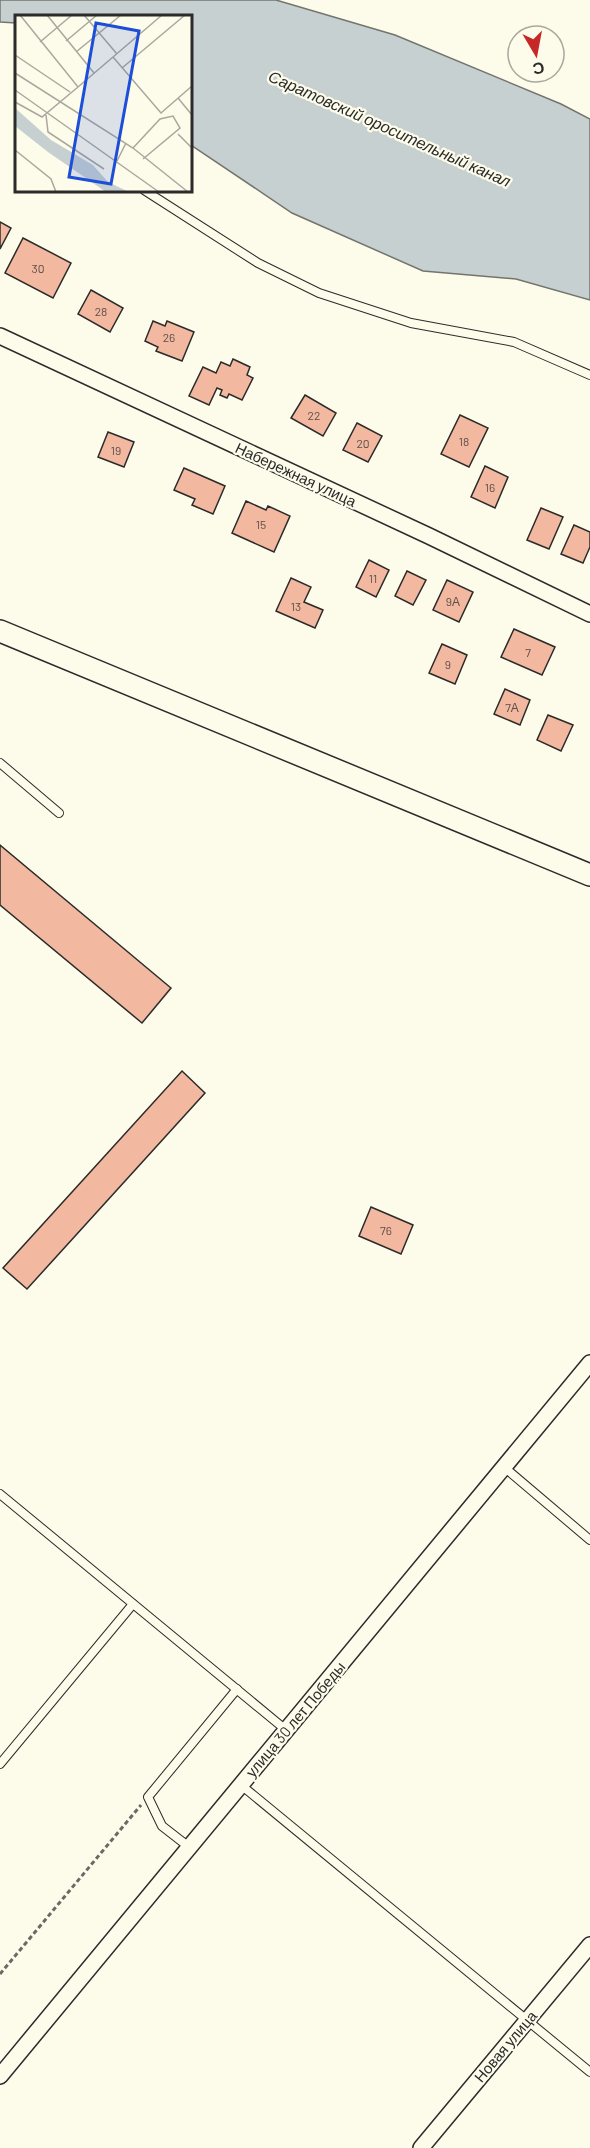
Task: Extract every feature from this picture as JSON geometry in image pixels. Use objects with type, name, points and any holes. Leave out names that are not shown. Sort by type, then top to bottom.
[{"type":"street","name":"Набережная улица","points":[[0,336],[429,536],[590,614]]},
{"type":"street","points":[[0,631],[590,875]]},
{"type":"street","name":"улица 30 лет Победы","points":[[0,2076],[590,1363]]},
{"type":"street","name":"Новая улица","points":[[421,2148],[526,2019],[590,1945]]},
{"type":"lane","points":[[147,192],[258,263],[319,293],[411,323],[514,342],[590,375]]},
{"type":"lane","points":[[0,763],[59,813]]},
{"type":"lane","points":[[504,1467],[590,1540]]},
{"type":"lane","points":[[0,1494],[286,1730]]},
{"type":"lane","points":[[0,1764],[133,1604]]},
{"type":"lane","points":[[189,1847],[162,1826],[148,1797],[237,1689]]},
{"type":"lane","points":[[240,1785],[590,2073]]},
{"type":"path","points":[[0,1974],[148,1797]]},
{"type":"water","name":"Саратовский оросительный канал","points":[[0,0],[276,0],[395,35],[506,81],[506,84],[513,84],[561,104],[590,119],[590,300],[516,279],[423,271],[292,213],[192,146],[192,15],[15,15],[15,23],[0,22]]},
{"type":"building","points":[[0,222],[11,228],[0,249]]},
{"type":"building","points":[[23,238],[71,263],[53,298],[5,273]]},
{"type":"building","points":[[91,290],[123,308],[110,332],[78,314]]},
{"type":"building","points":[[153,321],[165,326],[167,321],[194,332],[182,361],[156,351],[158,347],[145,341]]},
{"type":"building","points":[[233,359],[250,367],[247,375],[253,378],[242,400],[229,394],[227,398],[220,395],[222,390],[217,388],[209,405],[189,396],[203,367],[216,373],[221,362],[230,366]]},
{"type":"building","points":[[305,395],[336,413],[323,436],[291,418]]},
{"type":"building","points":[[460,415],[488,428],[469,467],[441,454]]},
{"type":"building","points":[[357,423],[382,436],[368,462],[343,450]]},
{"type":"building","points":[[108,432],[134,442],[124,467],[98,457]]},
{"type":"building","points":[[485,466],[508,477],[495,508],[471,497]]},
{"type":"building","points":[[184,468],[225,486],[213,514],[192,505],[195,499],[174,490]]},
{"type":"building","points":[[246,501],[266,510],[268,506],[290,516],[274,552],[232,533]]},
{"type":"building","points":[[541,508],[563,517],[549,549],[527,540]]},
{"type":"building","points":[[574,525],[590,532],[590,547],[583,563],[561,554]]},
{"type":"building","points":[[369,560],[389,570],[376,597],[356,587]]},
{"type":"building","points":[[407,571],[426,580],[413,605],[395,596]]},
{"type":"building","points":[[291,578],[311,587],[304,602],[323,610],[315,628],[276,611]]},
{"type":"building","points":[[447,580],[473,592],[459,622],[433,610]]},
{"type":"building","points":[[514,629],[555,647],[542,675],[501,657]]},
{"type":"building","points":[[442,644],[467,655],[455,684],[429,673]]},
{"type":"building","points":[[505,689],[530,700],[520,725],[494,714]]},
{"type":"building","points":[[548,715],[573,725],[561,751],[537,740]]},
{"type":"building","points":[[0,845],[171,988],[142,1023],[0,905]]},
{"type":"building","points":[[182,1071],[205,1093],[27,1289],[3,1268]]},
{"type":"building","points":[[371,1207],[413,1225],[401,1254],[359,1236]]}]
